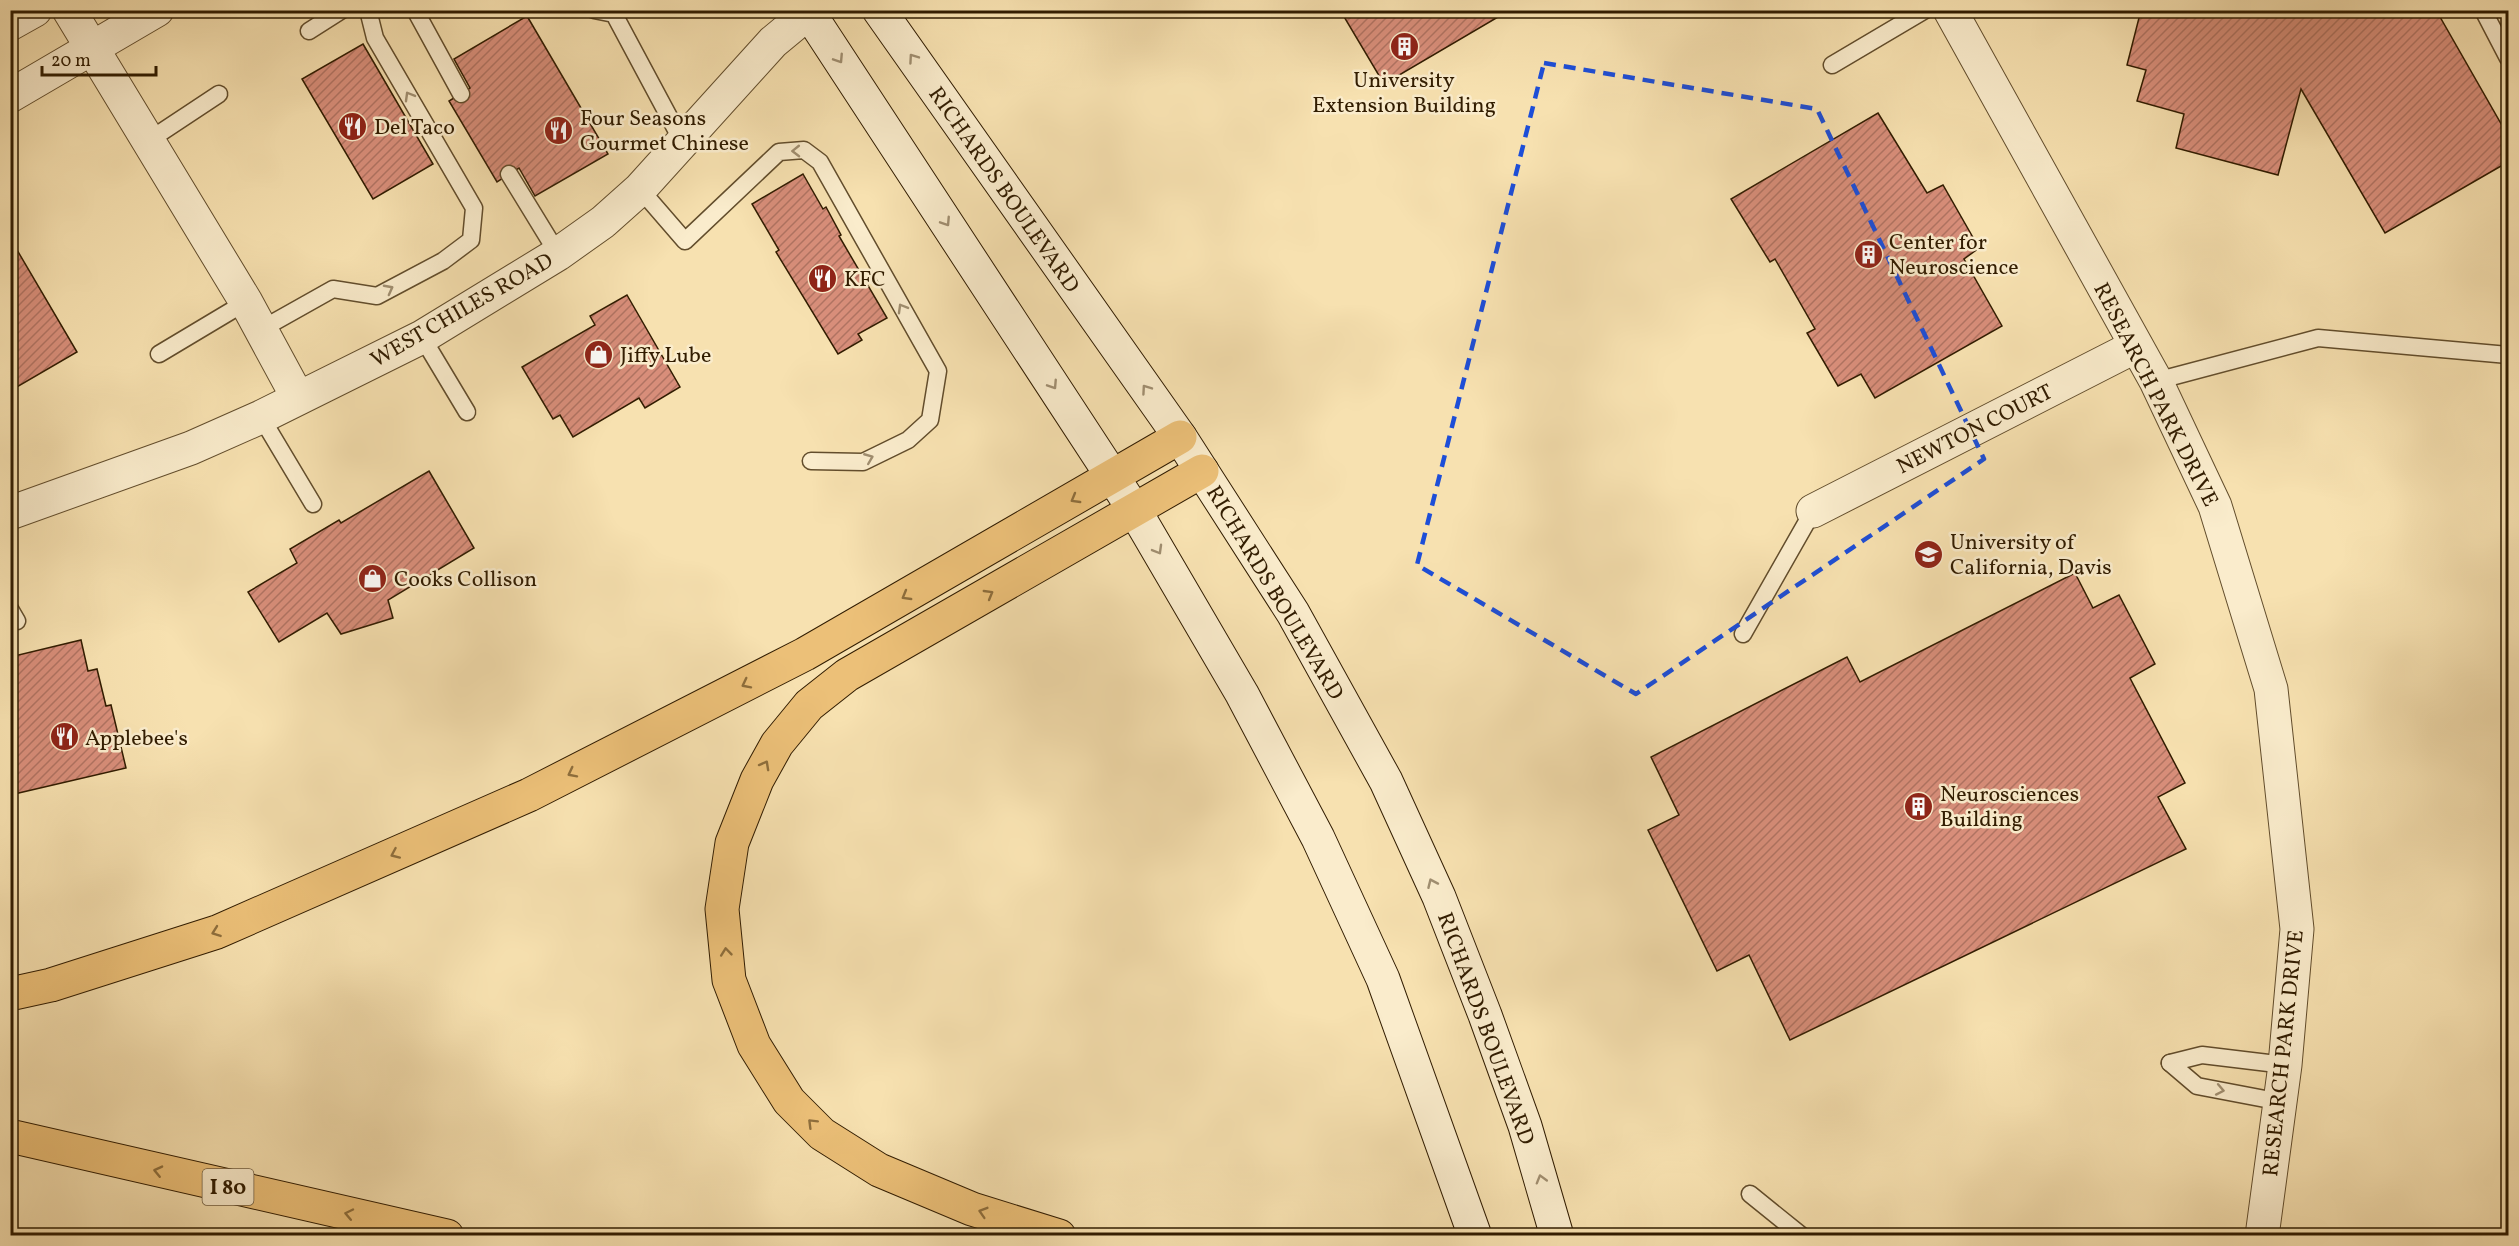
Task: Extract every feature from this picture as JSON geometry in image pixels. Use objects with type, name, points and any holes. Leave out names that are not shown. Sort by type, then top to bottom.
[{"type":"highway","points":[[10,994],[51,985],[217,932],[529,795],[805,654],[1180,437]]},
{"type":"highway","points":[[1059,1236],[972,1209],[879,1170],[822,1134],[789,1101],[754,1045],[729,980],[722,909],[732,843],[757,780],[777,744],[809,705],[847,675],[1202,471]]},
{"type":"highway","name":"I 80","points":[[10,1136],[447,1236]]},
{"type":"street","points":[[10,24],[35,10]]},
{"type":"street","points":[[69,10],[246,302],[298,398]]},
{"type":"street","points":[[10,96],[157,10]]},
{"type":"street","name":"RICHARDS BOULEVARD","points":[[879,10],[1180,437],[1293,613],[1386,781],[1439,897],[1485,1015],[1525,1126],[1557,1236]]},
{"type":"street","name":"RESEARCH PARK DRIVE","points":[[1950,10],[2156,381],[2215,506],[2271,689],[2297,929],[2281,1102],[2262,1236]]},
{"type":"street","points":[[808,12],[1135,511],[1242,694],[1318,837],[1383,979],[1475,1236]]},
{"type":"street","name":"WEST CHILES ROAD","points":[[10,513],[191,448],[261,417],[422,337],[558,254],[603,222],[640,189],[773,42],[808,12]]},
{"type":"street","name":"NEWTON COURT","points":[[1813,511],[2136,346]]},
{"type":"lane","points":[[309,31],[342,10]]},
{"type":"lane","points":[[260,330],[333,289],[377,296],[443,261],[471,240],[474,208],[375,38],[368,10]]},
{"type":"lane","points":[[415,10],[461,94]]},
{"type":"lane","points":[[594,10],[615,12],[682,141]]},
{"type":"lane","points":[[1833,65],[1925,10]]},
{"type":"lane","points":[[2483,10],[2508,58]]},
{"type":"lane","points":[[148,141],[219,94]]},
{"type":"lane","points":[[640,189],[685,241],[778,152],[804,150],[820,162],[938,371],[930,420],[908,440],[863,462],[811,460]]},
{"type":"lane","points":[[509,174],[558,254]]},
{"type":"lane","points":[[159,354],[246,302]]},
{"type":"lane","points":[[422,337],[468,412]]},
{"type":"lane","points":[[2156,381],[2318,338],[2508,355]]},
{"type":"lane","points":[[261,417],[313,504]]},
{"type":"lane","points":[[1743,634],[1813,511]]},
{"type":"lane","points":[[2281,1102],[2197,1086],[2170,1063],[2202,1055],[2285,1065]]},
{"type":"lane","points":[[1750,1194],[1802,1236]]},
{"type":"highlighted area","points":[[1544,63],[1817,109],[1984,459],[1636,694],[1417,565]]},
{"type":"building","name":"University Extension Building","points":[[1340,10],[1510,10],[1384,84]]},
{"type":"building","points":[[2141,10],[2436,10],[2508,136],[2508,162],[2385,233],[2301,89],[2278,175],[2176,148],[2184,114],[2137,101],[2146,70],[2127,65]]},
{"type":"building","points":[[527,16],[608,154],[535,196],[519,168],[497,182],[449,101],[470,88],[454,59]]},
{"type":"building","points":[[363,44],[433,164],[373,199],[302,79]]},
{"type":"building","name":"Center for Neuroscience","points":[[1878,113],[1927,193],[1943,185],[1979,248],[1964,259],[2002,326],[1875,398],[1861,374],[1838,386],[1807,333],[1815,329],[1775,259],[1770,262],[1731,199]]},
{"type":"building","points":[[803,174],[823,209],[826,207],[841,235],[839,236],[887,318],[858,334],[862,340],[838,354],[776,252],[779,250],[752,204]]},
{"type":"building","points":[[10,238],[77,352],[10,391]]},
{"type":"building","points":[[627,295],[680,387],[645,408],[639,398],[573,437],[560,415],[553,419],[522,367],[595,325],[590,316]]},
{"type":"building","points":[[429,471],[474,548],[388,600],[393,618],[341,634],[327,613],[279,642],[248,592],[297,563],[290,549],[339,520],[341,523]]},
{"type":"building","name":"Neurosciences Building","points":[[2075,573],[2093,608],[2119,595],[2155,664],[2130,678],[2185,783],[2158,797],[2186,849],[1790,1040],[1749,955],[1717,971],[1648,830],[1679,815],[1651,757],[1847,657],[1860,682]]},
{"type":"building","name":"Applebee's","points":[[81,640],[88,671],[97,669],[106,706],[111,705],[126,768],[10,795],[10,684],[13,683],[10,657]]},
{"type":"place","name":"University Extension Building","points":[[1404,47]]},
{"type":"place","name":"Del Taco","points":[[353,126]]},
{"type":"place","name":"Four Seasons Gourmet Chinese","points":[[559,130]]},
{"type":"place","name":"Center for Neuroscience","points":[[1868,254]]},
{"type":"place","name":"KFC","points":[[823,278]]},
{"type":"place","name":"Jiffy Lube","points":[[599,354]]},
{"type":"place","name":"University of California, Davis","points":[[1929,554]]},
{"type":"place","name":"Cooks Collison","points":[[373,578]]},
{"type":"place","name":"Applebee's","points":[[64,737]]},
{"type":"place","name":"Neurosciences Building","points":[[1919,806]]}]
